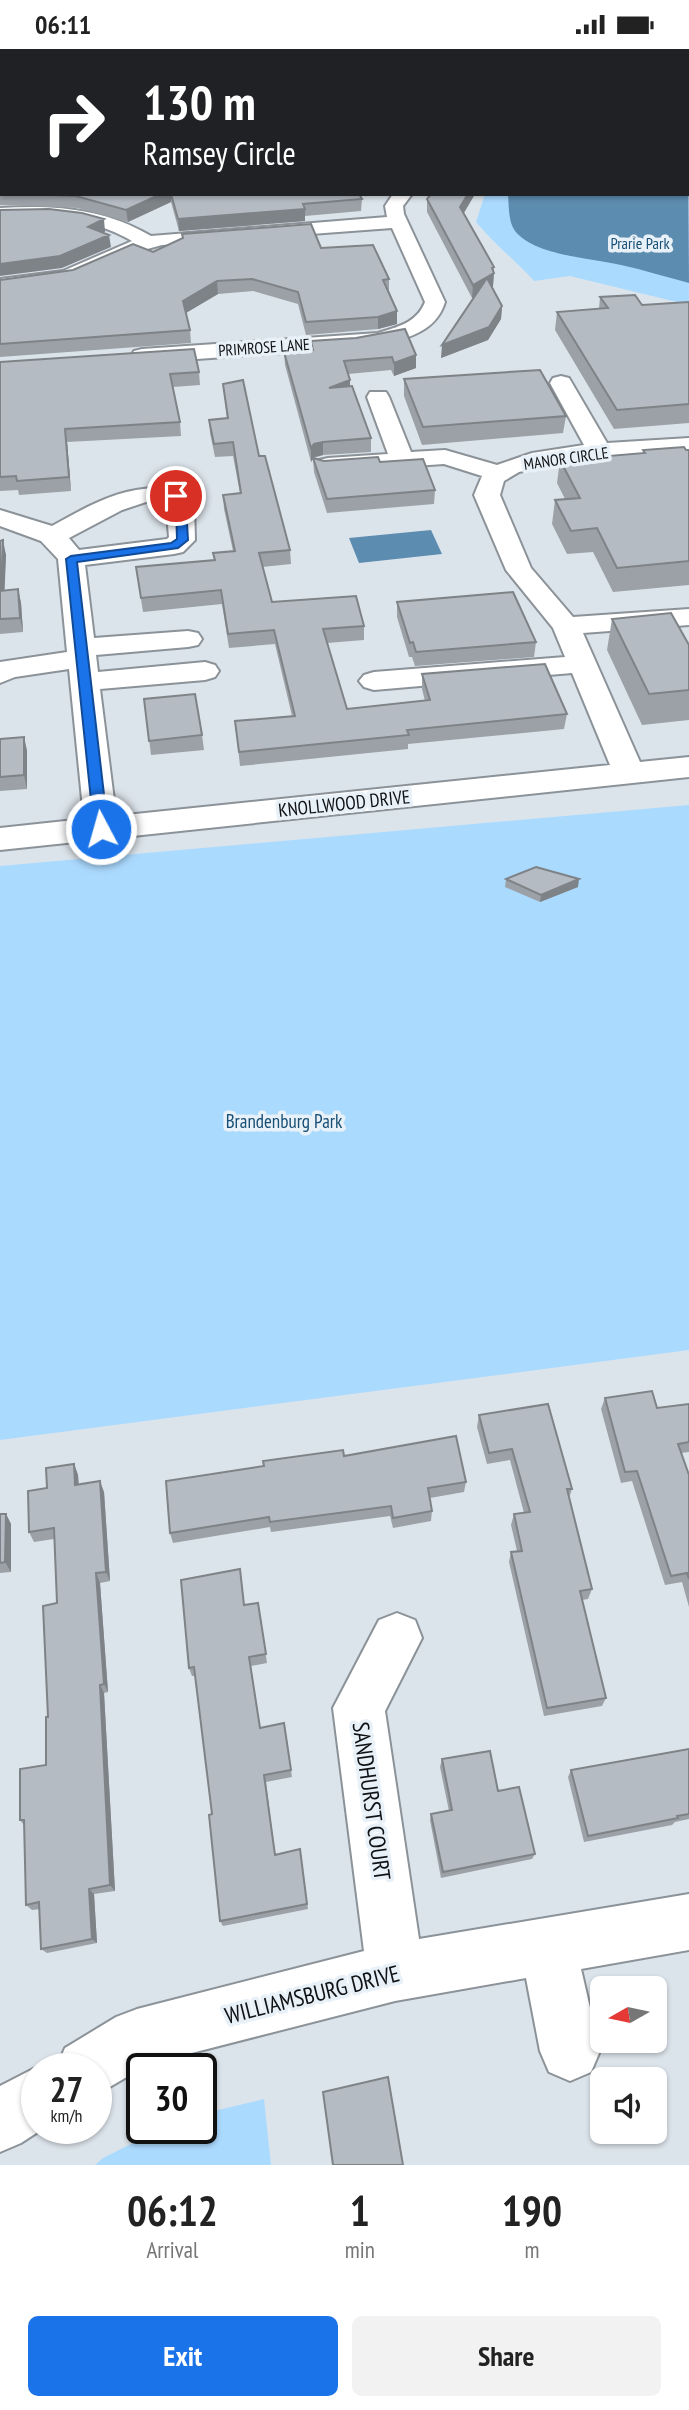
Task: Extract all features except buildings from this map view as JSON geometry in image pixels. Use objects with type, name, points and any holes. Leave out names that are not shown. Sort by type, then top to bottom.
[{"type":"street","points":[[0,285],[67,276],[148,241],[398,222],[394,207],[402,196]]},
{"type":"street","points":[[0,214],[56,212],[92,216],[118,223],[148,241]]},
{"type":"street","name":"PRIMROSE LANE","points":[[120,358],[249,338],[379,339],[407,331],[423,322],[434,308],[434,296],[398,222]]},
{"type":"street","points":[[562,383],[600,453]]},
{"type":"street","points":[[378,397],[402,459]]},
{"type":"street","name":"MANOR CIRCLE","points":[[629,773],[566,626],[519,570],[487,495],[489,484],[499,473],[525,461],[689,445]]},
{"type":"street","points":[[324,465],[445,457],[499,473]]},
{"type":"street","points":[[54,536],[125,500],[148,494],[168,493],[176,496],[181,506],[182,540],[174,546],[71,559]]},
{"type":"street","points":[[0,518],[54,536],[66,547],[71,559],[101,829]]},
{"type":"street","points":[[566,626],[689,617]]},
{"type":"street","points":[[0,674],[7,669],[82,663],[188,639]]},
{"type":"street","points":[[82,663],[205,671]]},
{"type":"street","points":[[374,681],[582,664]]},
{"type":"street","name":"KNOLLWOOD DRIVE","points":[[0,839],[689,767]]},
{"type":"street","name":"SANDHURST COURT","points":[[395,1972],[359,1708],[397,1639]]},
{"type":"street","name":"WILLIAMSBURG DRIVE","points":[[112,2053],[137,2038],[395,1972],[689,1922]]},
{"type":"street","points":[[548,1946],[570,2051]]},
{"type":"green space","name":"Prarie Park","points":[[484,196],[688,196],[689,305],[570,276],[534,281],[476,222]]},
{"type":"green space","name":"Brandenburg Park","points":[[689,805],[689,1350],[0,1440],[0,866]]},
{"type":"green space","points":[[264,2099],[271,2165],[95,2165],[131,2144],[217,2144],[217,2110]]},
{"type":"shaded area","name":"Prarie Park","points":[[508,196],[688,196],[689,283],[536,246],[515,231],[509,213]]},
{"type":"shaded area","points":[[431,530],[442,554],[359,563],[349,538]]},
{"type":"route","points":[[101,829],[71,559],[174,546],[182,540],[181,506],[176,496]]}]
